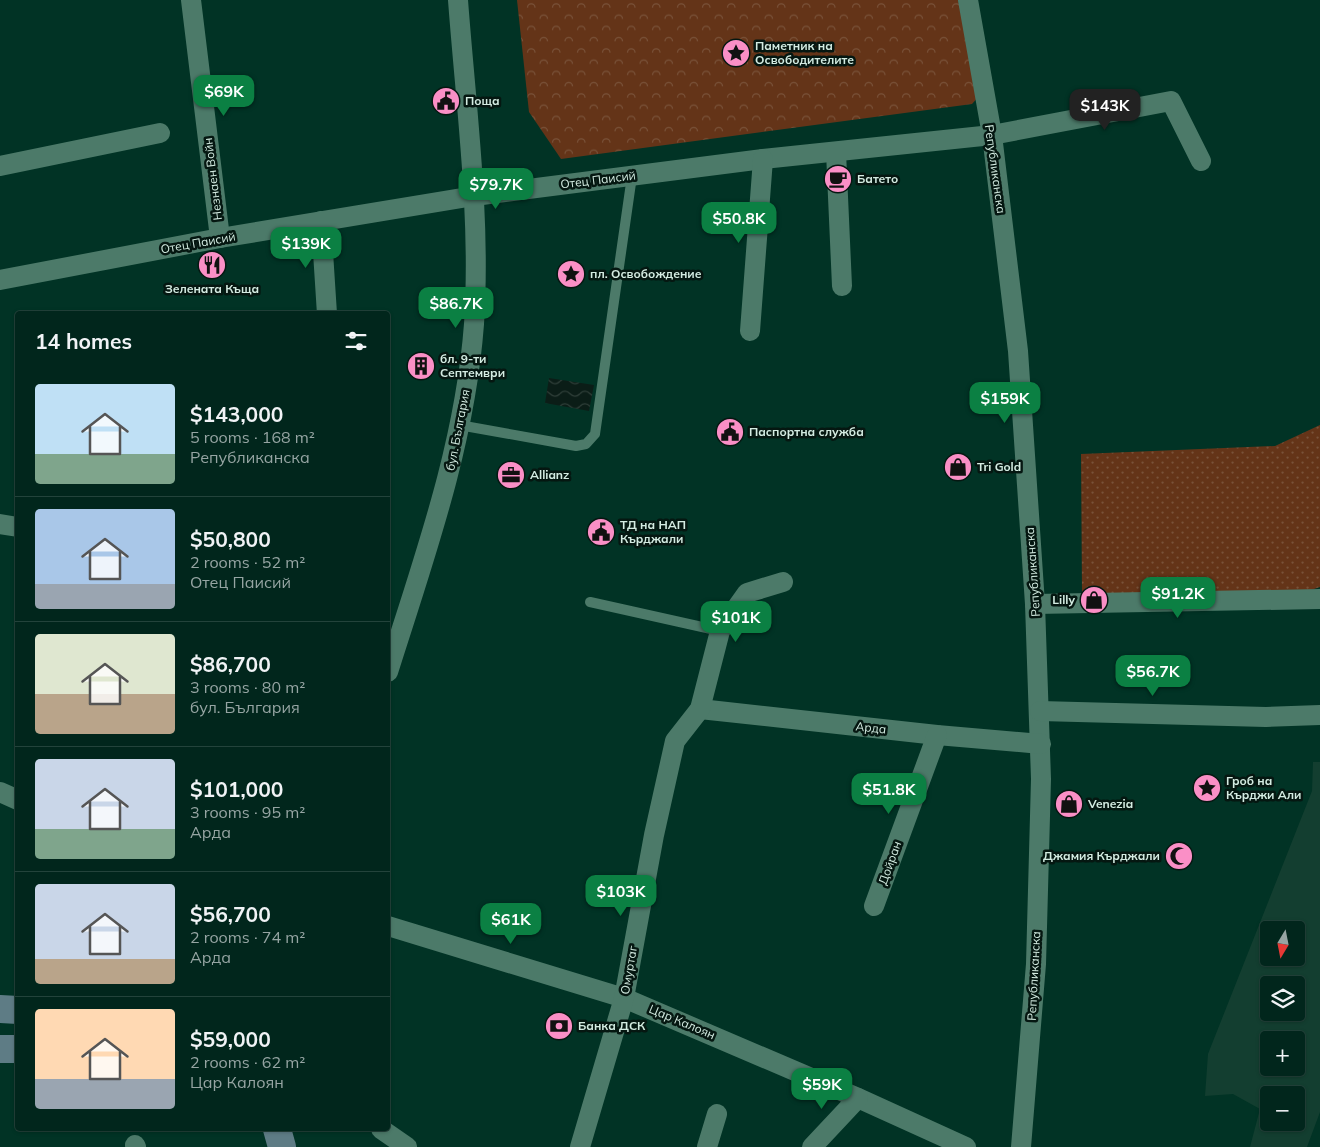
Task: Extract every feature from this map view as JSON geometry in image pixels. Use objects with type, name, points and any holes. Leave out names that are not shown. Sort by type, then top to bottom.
[{"type":"main road","points":[[0,1010],[15,1010]]},
{"type":"main road","points":[[0,1048],[15,1049]]},
{"type":"main road","points":[[278,1131],[282,1147]]},
{"type":"street","name":"Незнаен Войн","points":[[191,0],[220,238]]},
{"type":"street","name":"бул. България","points":[[390,666],[447,486],[459,425],[474,325],[476,255],[474,196],[458,0]]},
{"type":"street","name":"Републиканска","points":[[968,0],[992,135],[1018,351],[1035,604],[1040,711],[1041,744],[1036,964],[1021,1147]]},
{"type":"street","name":"Отец Паисий","points":[[0,280],[220,238],[474,196],[763,159],[992,135],[1172,101],[1201,161]]},
{"type":"street","points":[[0,166],[160,133]]},
{"type":"street","points":[[836,152],[842,286]]},
{"type":"street","points":[[750,331],[763,159]]},
{"type":"street","points":[[321,221],[327,311]]},
{"type":"street","points":[[0,524],[15,526]]},
{"type":"street","points":[[700,709],[720,631],[747,593],[783,582]]},
{"type":"street","points":[[1035,604],[1320,598]]},
{"type":"street","name":"Арда","points":[[700,709],[937,735],[1041,744]]},
{"type":"street","name":"Омуртаг","points":[[580,1147],[624,998],[654,835],[675,740],[700,709]]},
{"type":"street","points":[[1040,711],[1266,717],[1320,715]]},
{"type":"street","name":"Дойран","points":[[874,906],[937,735]]},
{"type":"street","points":[[0,792],[15,799]]},
{"type":"street","name":"Цар Калоян","points":[[390,927],[624,998],[858,1098],[966,1147]]},
{"type":"street","points":[[812,1147],[858,1098]]},
{"type":"street","points":[[707,1147],[717,1114]]},
{"type":"street","points":[[383,1131],[407,1147]]},
{"type":"lane","points":[[459,425],[576,446],[586,444],[595,434],[632,176]]},
{"type":"lane","points":[[590,602],[720,631]]},
{"type":"shaded area","points":[[1313,762],[1320,762],[1320,1112],[1307,1147],[1250,1147],[1260,1109],[1233,1094],[1205,1096],[1208,1054],[1260,922],[1260,966],[1305,966],[1305,921],[1261,921],[1312,791]]},
{"type":"green space","points":[[517,0],[977,0],[992,81],[972,104],[561,159],[529,112]]},
{"type":"green space","points":[[1320,425],[1320,587],[1311,590],[1082,594],[1081,454],[1275,446]]},
{"type":"water","points":[[549,378],[594,385],[589,411],[545,403]]},
{"type":"place","name":"Паметник на Освободителите","points":[[736,53]]},
{"type":"place","name":"Поща","points":[[446,101]]},
{"type":"place","name":"Батето","points":[[838,179]]},
{"type":"place","name":"Зелената Къща","points":[[212,265]]},
{"type":"place","name":"пл. Освобождение","points":[[571,274]]},
{"type":"place","name":"бл. 9-ти Септември","points":[[421,366]]},
{"type":"place","name":"Паспортна служба","points":[[730,432]]},
{"type":"place","name":"Tri Gold","points":[[958,467]]},
{"type":"place","name":"Allianz","points":[[511,475]]},
{"type":"place","name":"ТД на НАП Кърджали","points":[[601,532]]},
{"type":"place","name":"Lilly","points":[[1094,600]]},
{"type":"place","name":"Гроб на Кърджи Али","points":[[1207,788]]},
{"type":"place","name":"Venezia","points":[[1069,804]]},
{"type":"place","name":"Джамия Кърджали","points":[[1179,856]]},
{"type":"place","name":"Банка ДСК","points":[[559,1026]]}]
